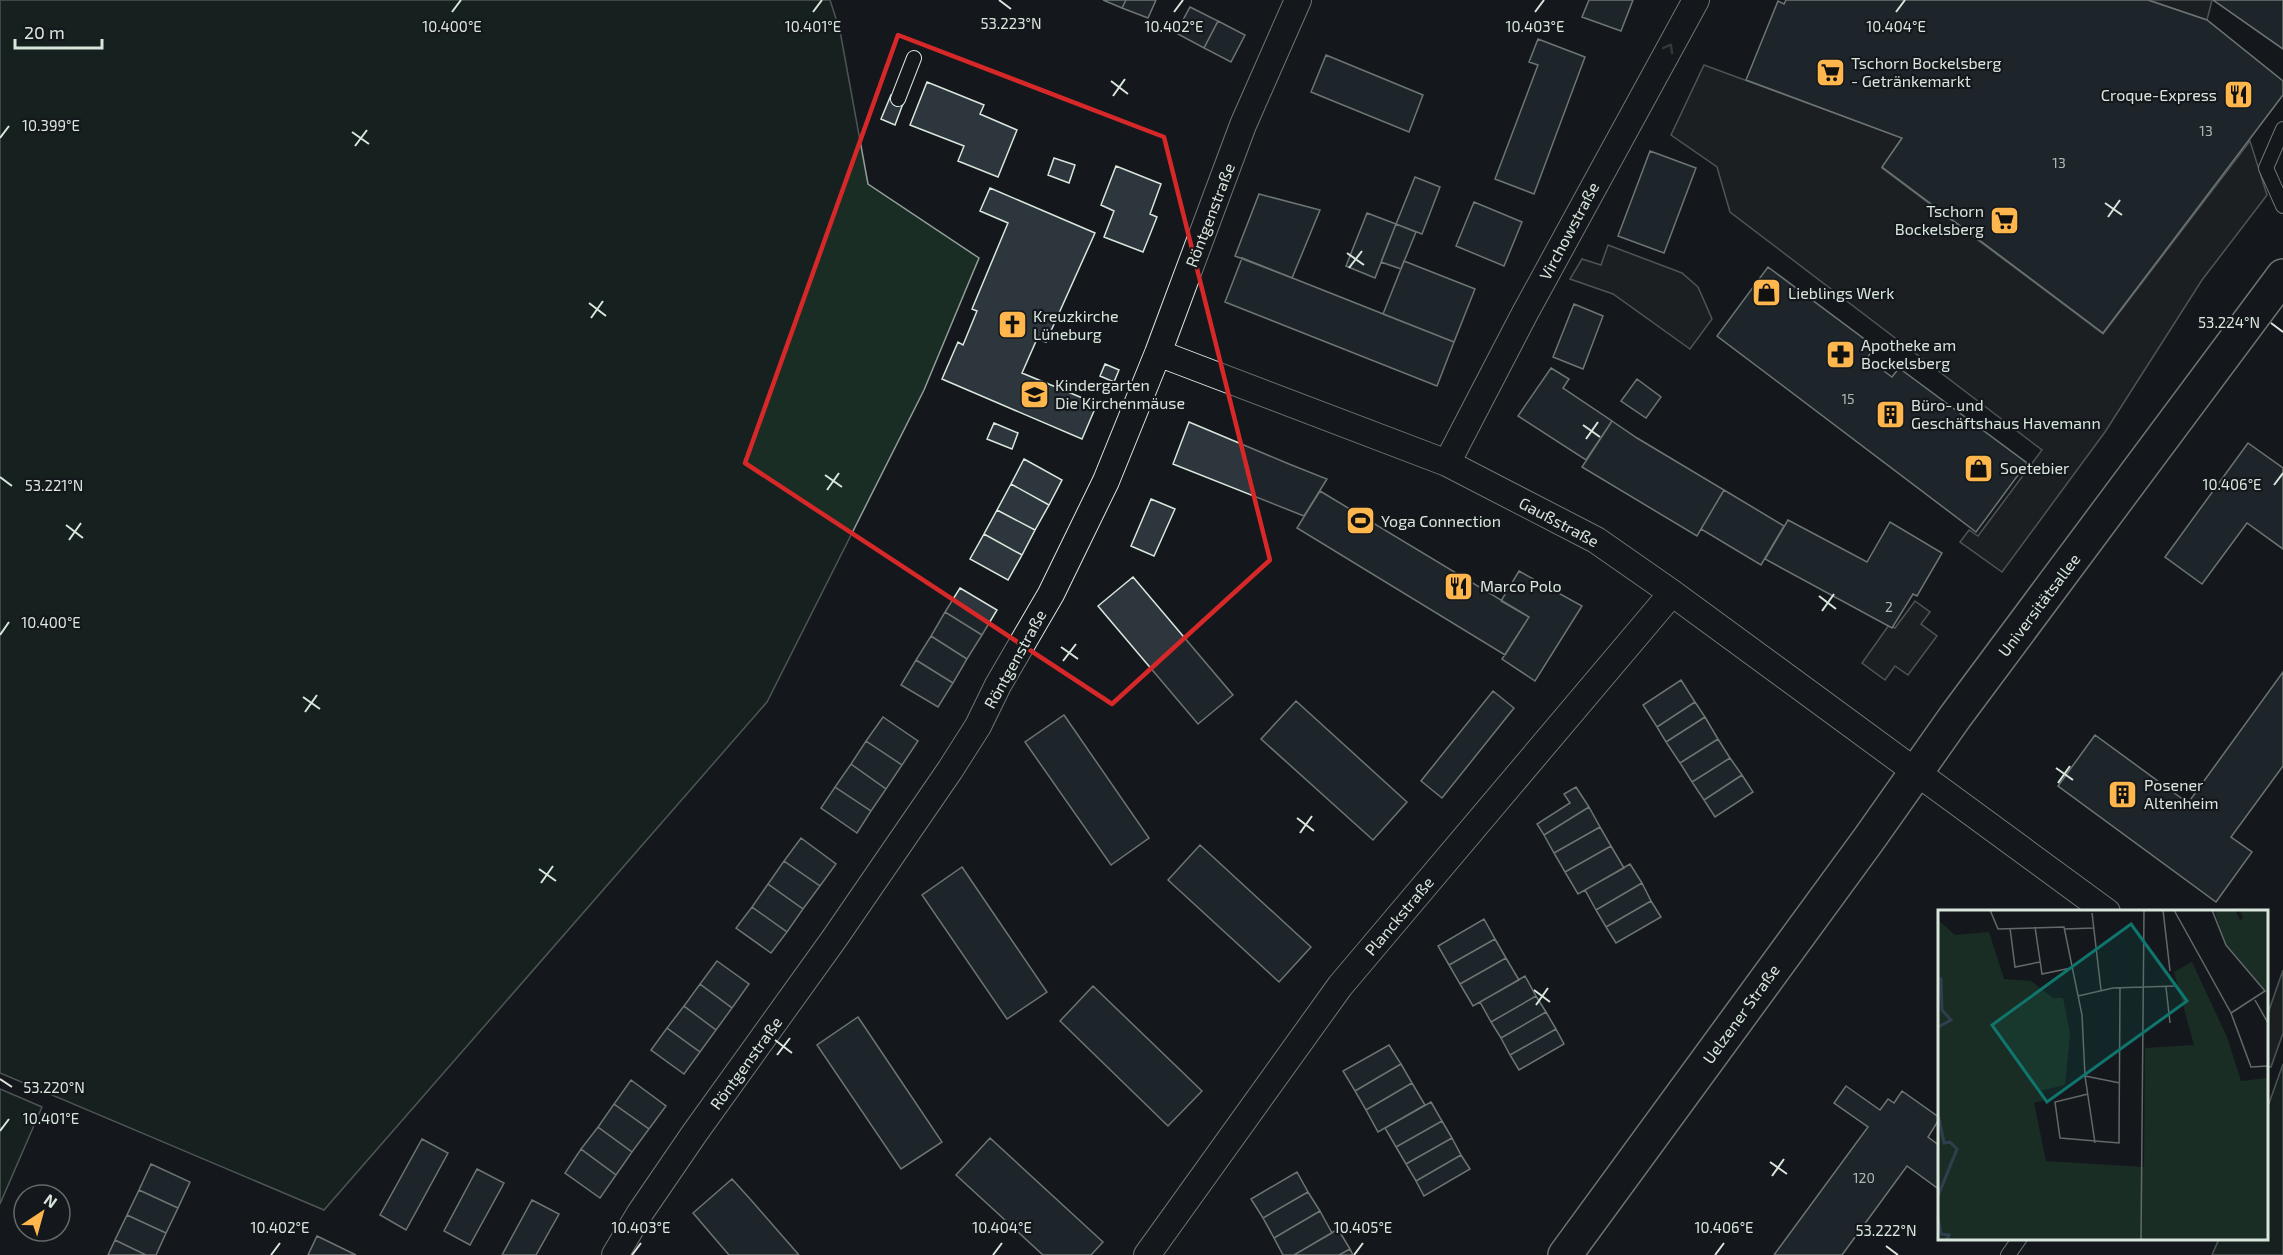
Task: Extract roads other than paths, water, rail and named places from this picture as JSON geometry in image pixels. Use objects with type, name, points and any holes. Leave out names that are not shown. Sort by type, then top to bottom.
[{"type":"main road","name":"Universitätsallee","points":[[1915,771],[2283,276]]},
{"type":"main road","name":"Uelzener Straße","points":[[1565,1255],[1869,839],[1915,771]]},
{"type":"street","name":"Röntgenstraße","points":[[615,1255],[640,1213],[694,1134],[918,818],[978,726],[998,685],[1051,594],[1106,481],[1158,353],[1243,126],[1297,0]]},
{"type":"street","name":"Virchowstraße","points":[[1447,463],[1525,313],[1696,0]]},
{"type":"street","name":"Gaußstraße","points":[[1158,353],[1447,463],[1596,540],[1672,593],[2104,910]]},
{"type":"street","name":"Planckstraße","points":[[1147,1255],[1346,978],[1672,593]]},
{"type":"lane","points":[[898,99],[914,58]]},
{"type":"lane","points":[[2283,129],[2266,168],[2283,206]]},
{"type":"lane","points":[[2008,1255],[2019,1240]]},
{"type":"place","name":"Tschorn Bockelsberg - Getränkemarkt","points":[[1830,72]]},
{"type":"place","name":"Croque-Express","points":[[2238,95]]},
{"type":"place","name":"Tschorn Bockelsberg","points":[[2005,220]]},
{"type":"place","name":"Lieblings Werk","points":[[1767,293]]},
{"type":"place","name":"Kreuzkirche Lüneburg","points":[[1012,325]]},
{"type":"place","name":"Apotheke am Bockelsberg","points":[[1840,354]]},
{"type":"place","name":"Kindergarten Die Kirchenmäuse","points":[[1034,394]]},
{"type":"place","name":"Büro- und Geschäftshaus Havemann","points":[[1890,414]]},
{"type":"place","name":"Soetebier","points":[[1979,468]]},
{"type":"place","name":"Yoga Connection","points":[[1360,521]]},
{"type":"place","name":"Marco Polo","points":[[1459,586]]},
{"type":"place","name":"Posener Altenheim","points":[[2123,794]]}]
